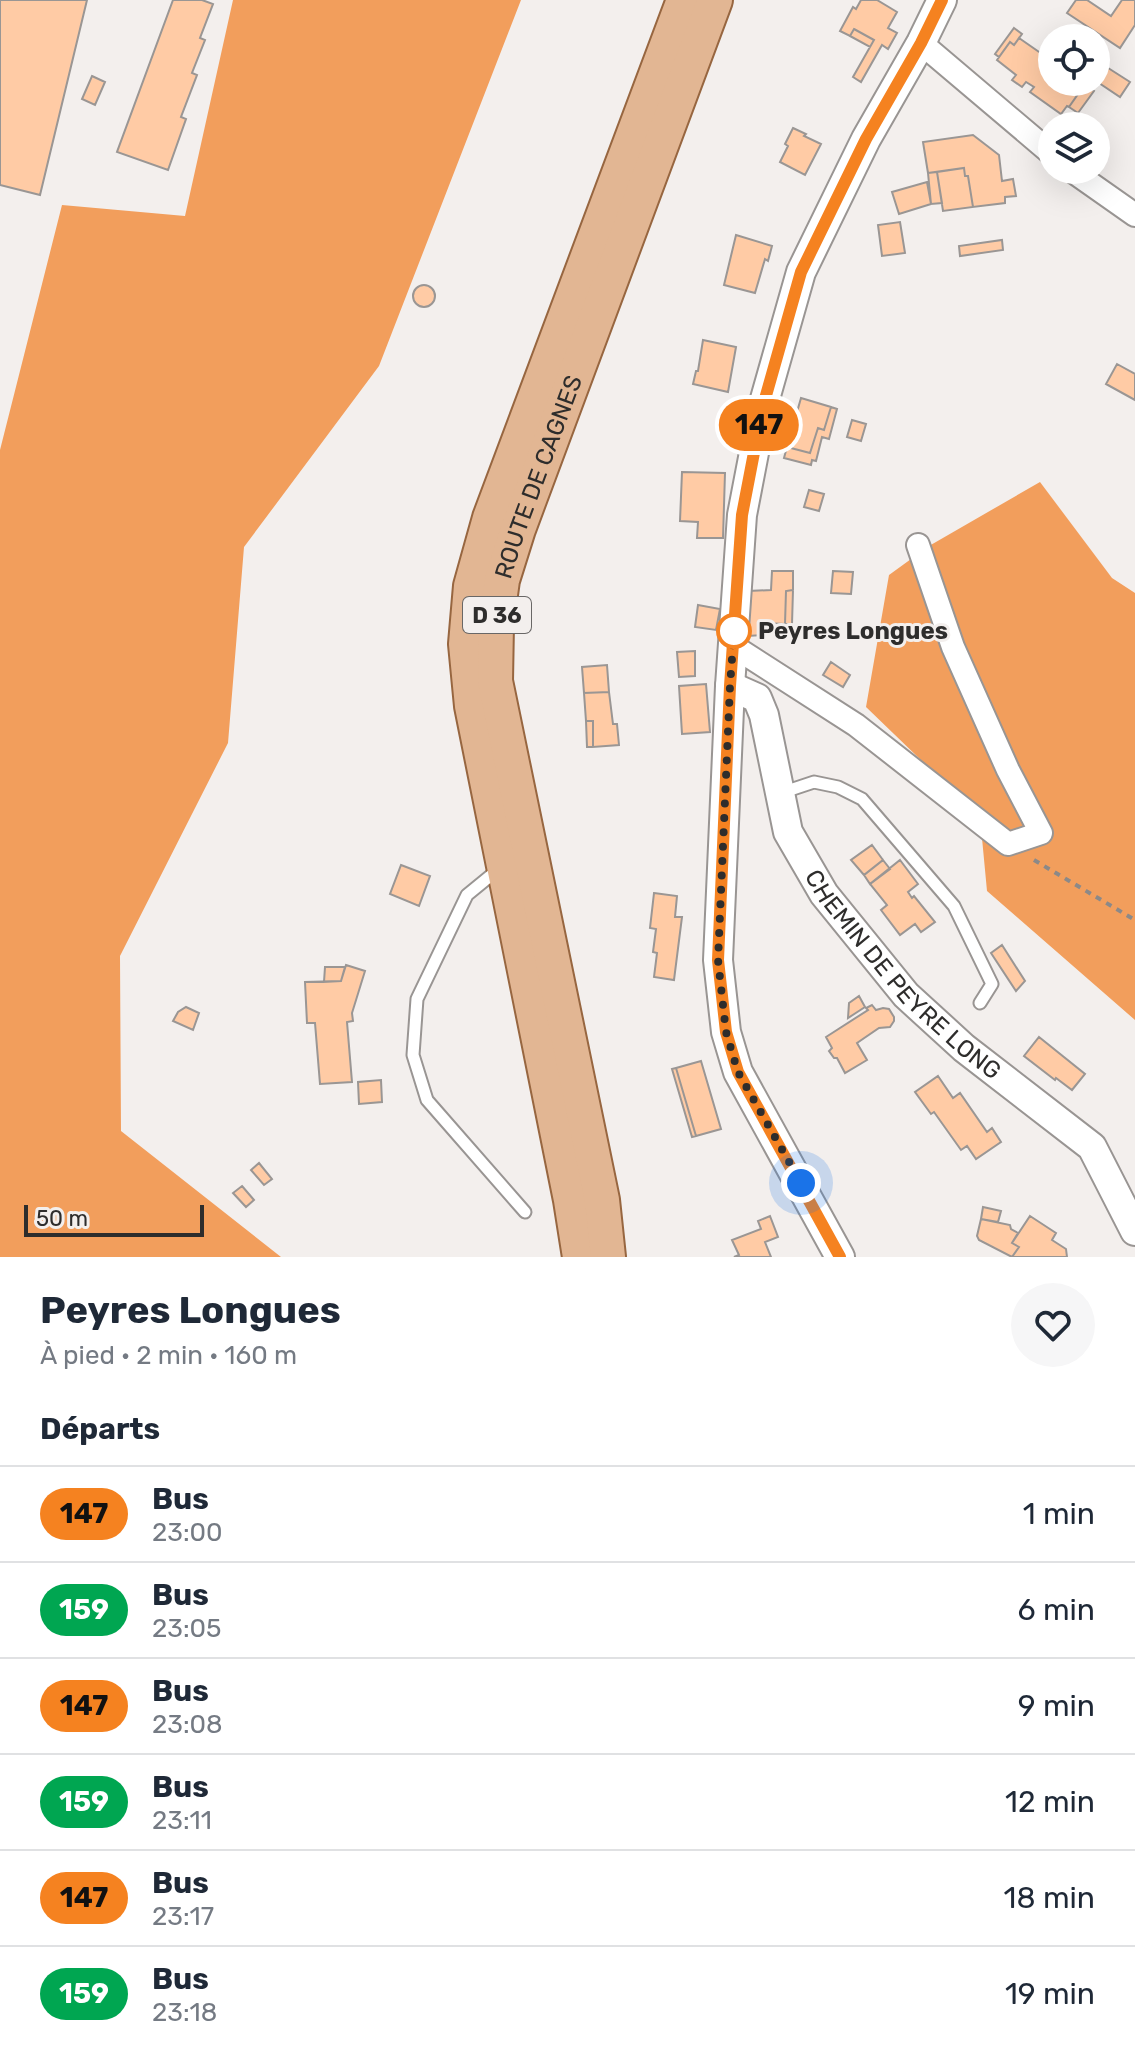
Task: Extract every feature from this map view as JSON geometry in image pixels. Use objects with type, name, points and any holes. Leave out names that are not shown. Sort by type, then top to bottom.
[{"type":"main road","name":"ROUTE DE CAGNES","points":[[580,1257],[472,706],[466,644],[471,586],[490,518],[684,0]]},
{"type":"main road","name":"ROUTE DE CAGNES","points":[[608,1257],[599,1184],[495,681],[496,624],[502,580],[518,529],[715,0]]},
{"type":"street","points":[[840,1257],[738,1072],[726,1032],[718,960],[730,686],[742,515],[763,406],[801,272],[866,139],[942,0]]},
{"type":"street","points":[[921,43],[1038,142]]},
{"type":"street","points":[[1091,184],[1135,215]]},
{"type":"street","points":[[733,646],[856,725],[1008,844],[1041,833],[1008,770],[953,647],[918,545]]},
{"type":"street","name":"CHEMIN DE PEYRE LONG","points":[[730,686],[757,698],[764,715],[788,832],[824,894],[906,995],[964,1048],[1092,1147],[1135,1231]]},
{"type":"lane","points":[[780,793],[814,782],[838,787],[862,799],[954,906],[992,984],[980,1003]]},
{"type":"lane","points":[[504,865],[467,895],[417,999],[413,1055],[427,1100],[525,1212]]},
{"type":"path","points":[[1008,844],[1135,920]]},
{"type":"shaded area","points":[[233,0],[521,0],[379,366],[244,547],[228,743],[120,956],[121,1131],[281,1257],[0,1257],[0,450],[62,205],[185,216]]},
{"type":"shaded area","points":[[1040,482],[1112,578],[1135,593],[1135,1020],[987,891],[980,817],[866,707],[889,575],[929,546]]},
{"type":"building","points":[[0,0],[87,0],[40,195],[0,185]]},
{"type":"building","points":[[173,0],[202,0],[213,4],[200,38],[205,40],[192,73],[197,75],[181,117],[186,119],[168,170],[117,152]]},
{"type":"building","points":[[861,0],[877,0],[897,12],[888,28],[897,33],[888,49],[882,45],[861,82],[853,77],[874,40],[854,29],[850,36],[840,31],[853,7],[856,9]]},
{"type":"building","points":[[1076,0],[1087,0],[1111,16],[1122,0],[1135,0],[1135,25],[1120,48],[1110,41],[1110,24],[1084,24],[1067,13]]},
{"type":"building","points":[[1014,28],[1022,34],[1014,45],[1010,42],[999,57],[995,54]]},
{"type":"building","points":[[854,29],[874,40],[870,47],[850,36]]},
{"type":"building","points":[[1019,38],[1038,51],[1038,96],[1077,96],[1069,107],[1058,112],[1030,92],[1034,87],[1026,82],[1022,87],[1012,80],[1016,75],[997,60],[1010,42],[1014,45]]},
{"type":"building","points":[[1110,69],[1130,82],[1120,97],[1110,90]]},
{"type":"building","points":[[92,76],[105,82],[95,105],[82,99]]},
{"type":"building","points":[[1077,96],[1090,96],[1079,112],[1069,107]]},
{"type":"building","points":[[793,128],[821,144],[805,175],[780,162]]},
{"type":"building","points":[[973,135],[999,155],[1002,181],[1013,179],[1016,196],[1005,197],[1005,203],[973,207],[964,168],[928,173],[923,142]]},
{"type":"building","points":[[964,168],[973,207],[943,211],[937,172]]},
{"type":"building","points":[[937,172],[942,203],[931,204],[928,173]]},
{"type":"building","points":[[927,182],[931,204],[899,214],[892,192]]},
{"type":"building","points":[[900,222],[905,253],[882,256],[878,225]]},
{"type":"building","points":[[736,235],[772,246],[755,293],[724,285]]},
{"type":"building","points":[[1002,240],[1003,250],[960,256],[959,246]]},
{"type":"building","points":[[424,285],[432,288],[435,296],[432,304],[424,307],[416,304],[413,296],[416,288]]},
{"type":"building","points":[[703,340],[736,347],[728,392],[693,384]]},
{"type":"building","points":[[1117,364],[1135,374],[1135,400],[1106,384]]},
{"type":"building","points":[[801,398],[831,407],[824,430],[818,428],[810,453],[787,447]]},
{"type":"building","points":[[831,407],[837,409],[829,439],[822,437],[816,461],[812,460],[811,465],[784,458],[787,447],[810,453],[818,428],[824,430]]},
{"type":"building","points":[[852,420],[866,424],[861,441],[847,437]]},
{"type":"building","points":[[682,472],[725,473],[723,538],[697,538],[698,522],[680,521]]},
{"type":"building","points":[[809,490],[824,494],[819,511],[804,507]]},
{"type":"building","points":[[772,571],[793,571],[793,590],[786,591],[785,624],[764,623],[764,635],[747,636],[748,591],[771,590]]},
{"type":"building","points":[[833,571],[853,572],[851,594],[831,593]]},
{"type":"building","points":[[793,590],[792,624],[785,624],[786,591]]},
{"type":"building","points":[[698,605],[720,609],[716,630],[695,627]]},
{"type":"building","points":[[695,651],[695,676],[679,677],[677,652]]},
{"type":"building","points":[[831,662],[850,675],[843,687],[823,675]]},
{"type":"building","points":[[607,665],[609,692],[584,693],[582,667]]},
{"type":"building","points":[[706,684],[710,732],[682,734],[679,686]]},
{"type":"building","points":[[609,692],[619,745],[593,747],[593,721],[586,721],[584,693]]},
{"type":"building","points":[[586,721],[593,721],[593,747],[587,747]]},
{"type":"building","points":[[872,845],[883,860],[864,875],[851,860]]},
{"type":"building","points":[[883,860],[890,869],[870,884],[864,875]]},
{"type":"building","points":[[900,860],[918,884],[908,892],[935,922],[921,932],[915,924],[900,935],[881,910],[887,905],[870,884]]},
{"type":"building","points":[[401,865],[430,876],[419,906],[390,894]]},
{"type":"building","points":[[654,893],[677,896],[675,917],[682,917],[674,980],[654,977],[656,929],[650,928]]},
{"type":"building","points":[[1002,945],[1025,981],[1016,991],[991,953]]},
{"type":"building","points":[[346,965],[365,971],[352,1013],[353,1021],[347,1022],[352,1082],[320,1084],[315,1023],[307,1023],[305,982],[341,981]]},
{"type":"building","points":[[325,967],[345,967],[341,981],[324,982]]},
{"type":"building","points":[[859,996],[865,1007],[848,1018],[849,1003]]},
{"type":"building","points":[[872,1005],[876,1010],[889,1009],[894,1021],[890,1027],[879,1028],[857,1043],[867,1060],[845,1073],[829,1051],[832,1048],[826,1037]]},
{"type":"building","points":[[186,1007],[199,1013],[193,1030],[173,1021],[178,1012]]},
{"type":"building","points":[[1039,1037],[1085,1074],[1072,1090],[1024,1056]]},
{"type":"building","points":[[701,1061],[721,1129],[696,1136],[676,1068]]},
{"type":"building","points":[[676,1068],[696,1136],[692,1137],[672,1069]]},
{"type":"building","points":[[938,1076],[953,1098],[960,1093],[987,1132],[992,1128],[1001,1142],[976,1159],[967,1146],[961,1150],[934,1112],[931,1114],[915,1092]]},
{"type":"building","points":[[381,1080],[382,1102],[359,1104],[358,1082]]},
{"type":"building","points":[[259,1163],[272,1179],[264,1185],[251,1170]]},
{"type":"building","points":[[242,1186],[254,1200],[246,1207],[233,1193]]},
{"type":"building","points":[[983,1207],[1001,1211],[998,1222],[981,1219]]},
{"type":"building","points":[[770,1216],[778,1237],[765,1242],[771,1257],[734,1257],[739,1255],[732,1240],[761,1229],[758,1221]]},
{"type":"building","points":[[1030,1216],[1056,1233],[1052,1240],[1066,1249],[1067,1257],[1012,1257],[1019,1247],[1012,1243]]},
{"type":"building","points":[[981,1219],[1010,1225],[1018,1233],[1012,1243],[1019,1247],[1012,1257],[979,1240]]},
{"type":"bus line","name":"147","points":[[840,1257],[738,1072],[726,1032],[718,960],[730,686],[742,515],[763,406],[801,272],[866,139],[942,0]]},
{"type":"place","name":"Peyres Longues","points":[[734,631]]},
{"type":"route","points":[[734,631],[718,960],[726,1032],[738,1072],[801,1183]]}]
